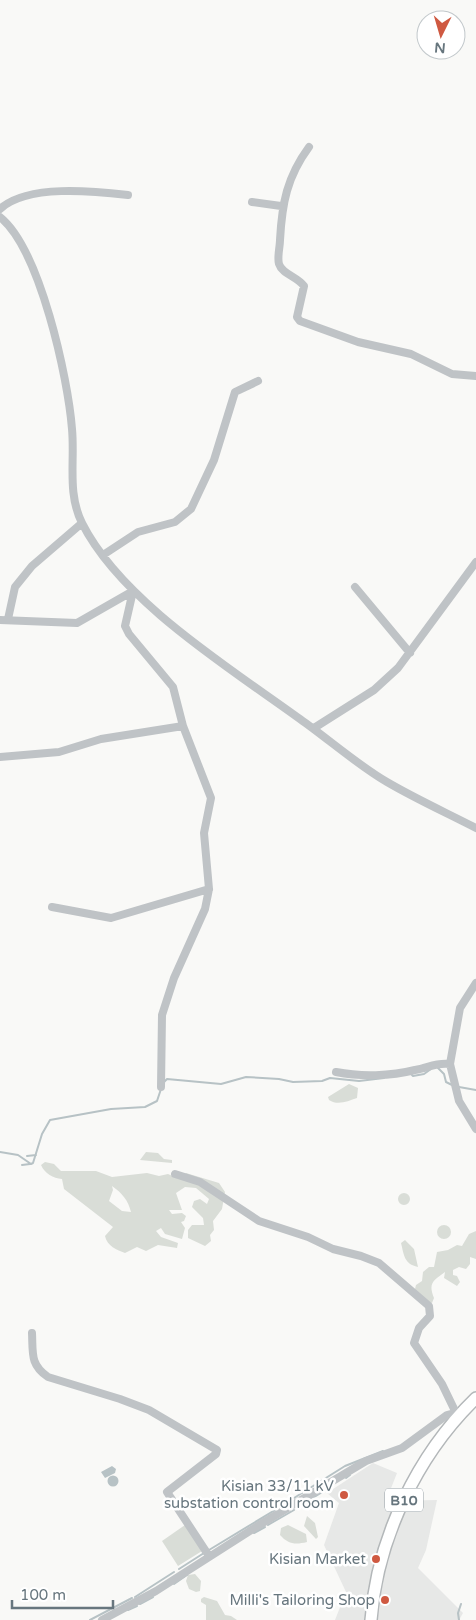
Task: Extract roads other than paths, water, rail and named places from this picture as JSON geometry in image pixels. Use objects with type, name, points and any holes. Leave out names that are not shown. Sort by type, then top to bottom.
[{"type":"highway","name":"B10","points":[[371,1620],[379,1562],[403,1500],[460,1412],[476,1398]]},
{"type":"street","points":[[309,146],[295,166],[281,206],[279,263],[284,272],[299,280],[304,286],[297,308],[297,317],[300,321],[358,342],[411,354],[452,374],[476,376]]},
{"type":"street","points":[[0,209],[9,201],[36,194],[93,191],[128,195]]},
{"type":"street","points":[[252,202],[281,206]]},
{"type":"street","points":[[0,216],[17,236],[31,259],[69,392],[73,432],[73,497],[82,523],[103,555],[134,592],[184,632],[386,782],[476,828]]},
{"type":"street","points":[[103,555],[138,532],[175,522],[191,509],[214,460],[236,392],[258,381]]},
{"type":"street","points":[[82,523],[32,566],[14,587],[4,619],[77,623],[134,592]]},
{"type":"street","points":[[314,728],[374,690],[398,668],[476,562]]},
{"type":"street","points":[[355,587],[410,653]]},
{"type":"street","points":[[134,592],[125,626],[129,634],[173,687],[183,726],[211,798],[204,832],[209,889],[205,909],[174,978],[162,1015],[161,1087]]},
{"type":"street","points":[[0,757],[59,752],[101,739],[183,726]]},
{"type":"street","points":[[52,907],[111,918],[209,889]]},
{"type":"street","points":[[476,983],[460,1008],[450,1064],[459,1100],[476,1129]]},
{"type":"street","points":[[336,1072],[352,1075],[393,1074],[416,1070],[439,1062],[450,1064]]},
{"type":"street","points":[[102,1620],[156,1591],[209,1556],[366,1461],[405,1447],[447,1415],[460,1412],[414,1343],[419,1328],[430,1316],[429,1306],[401,1280],[378,1263],[361,1256],[333,1249],[308,1237],[259,1221],[200,1182],[175,1174]]},
{"type":"street","points":[[32,1333],[34,1364],[38,1371],[48,1377],[120,1398],[149,1410],[217,1450],[216,1454],[167,1492],[209,1556]]},
{"type":"waterway","points":[[437,1067],[444,1074],[446,1082],[452,1085]]},
{"type":"waterway","points":[[411,1074],[413,1076],[424,1074],[431,1069]]},
{"type":"waterway","points":[[164,1082],[167,1079],[221,1084],[246,1077],[279,1079],[293,1082],[322,1081],[330,1078],[359,1081],[384,1078]]},
{"type":"waterway","points":[[459,1087],[476,1090]]},
{"type":"waterway","points":[[0,1152],[18,1155],[31,1164],[33,1163],[42,1134],[50,1120],[111,1109],[145,1107],[157,1101],[161,1089]]},
{"type":"waterway","points":[[27,1156],[36,1155]]},
{"type":"waterway","points":[[22,1165],[30,1164]]},
{"type":"waterway","points":[[294,1498],[345,1466],[383,1451]]},
{"type":"waterway","points":[[346,1478],[350,1475]]},
{"type":"waterway","points":[[298,1507],[324,1491]]},
{"type":"waterway","points":[[209,1550],[285,1504]]},
{"type":"waterway","points":[[268,1525],[294,1510]]},
{"type":"waterway","points":[[254,1533],[265,1527]]},
{"type":"waterway","points":[[179,1569],[204,1553]]},
{"type":"waterway","points":[[135,1597],[174,1572]]},
{"type":"waterway","points":[[174,1584],[187,1575]]},
{"type":"waterway","points":[[140,1604],[153,1597]]},
{"type":"waterway","points":[[90,1620],[132,1598]]},
{"type":"waterway","points":[[459,1620],[458,1613],[461,1604]]},
{"type":"waterway","points":[[128,1610],[137,1606]]},
{"type":"place","name":"Kisian 33/11 kV substation control room","points":[[344,1495]]},
{"type":"place","name":"Kisian Market","points":[[376,1559]]},
{"type":"place","name":"Milli's Tailoring Shop","points":[[385,1600]]}]
